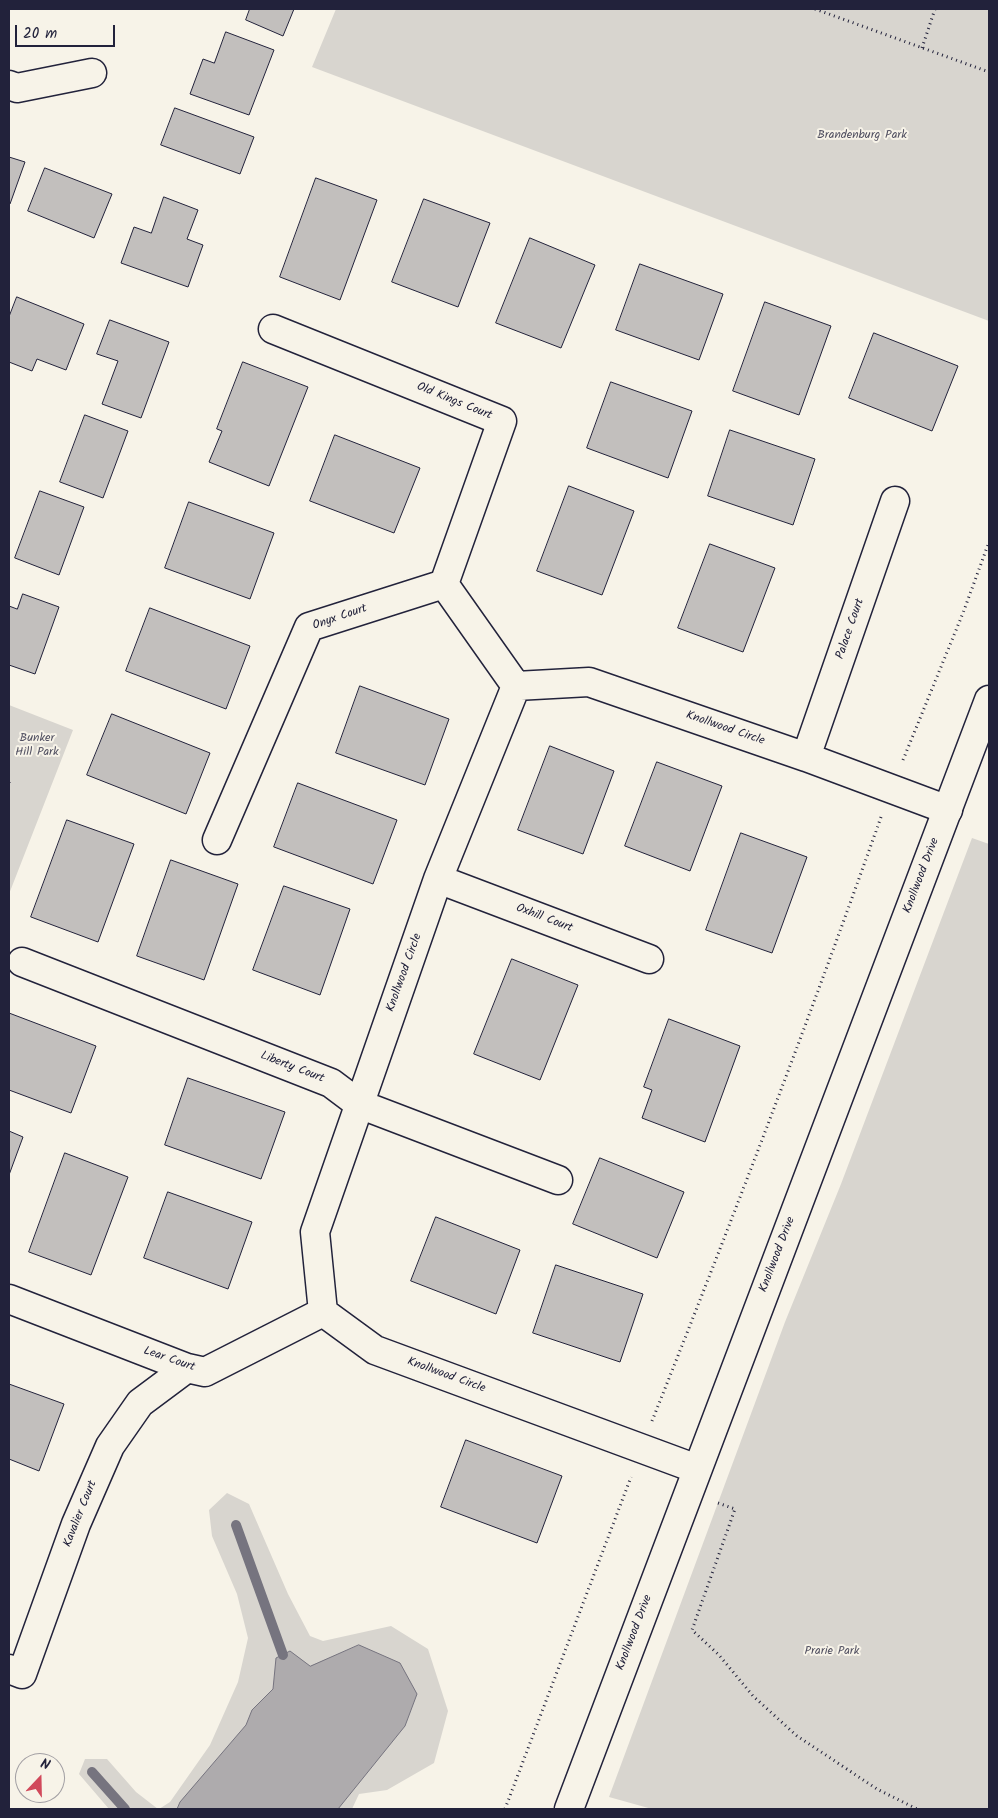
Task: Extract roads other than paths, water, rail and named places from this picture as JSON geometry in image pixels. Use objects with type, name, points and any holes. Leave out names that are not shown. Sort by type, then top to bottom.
[{"type":"street","points":[[9,85],[17,88],[92,73]]},
{"type":"street","name":"Old Kings Court","points":[[273,329],[502,421],[444,584]]},
{"type":"street","name":"Palace Court","points":[[806,757],[895,501]]},
{"type":"street","points":[[444,584],[516,686]]},
{"type":"street","name":"Onyx Court","points":[[217,840],[309,627],[444,584]]},
{"type":"street","name":"Knollwood Circle","points":[[697,1469],[374,1350],[323,1312],[315,1232],[438,879],[516,686],[589,682],[806,757],[948,810]]},
{"type":"street","name":"Knollwood Drive","points":[[569,1809],[989,700]]},
{"type":"street","name":"Oxhill Court","points":[[438,879],[649,959]]},
{"type":"street","name":"Liberty Court","points":[[22,962],[331,1083],[359,1104],[558,1180]]},
{"type":"street","name":"Lear Court","points":[[9,1299],[188,1368],[205,1372],[323,1312]]},
{"type":"street","name":"Kavalier Court","points":[[9,1669],[22,1674],[76,1524],[110,1446],[140,1403],[188,1368]]},
{"type":"waterway","points":[[236,1525],[283,1655]]},
{"type":"waterway","points":[[92,1772],[125,1809]]},
{"type":"park label","name":"Brandenburg Park","points":[[862,136]]},
{"type":"park label","name":"Bunker Hill Park","points":[[37,746]]},
{"type":"park label","name":"Prarie Park","points":[[832,1652]]}]
